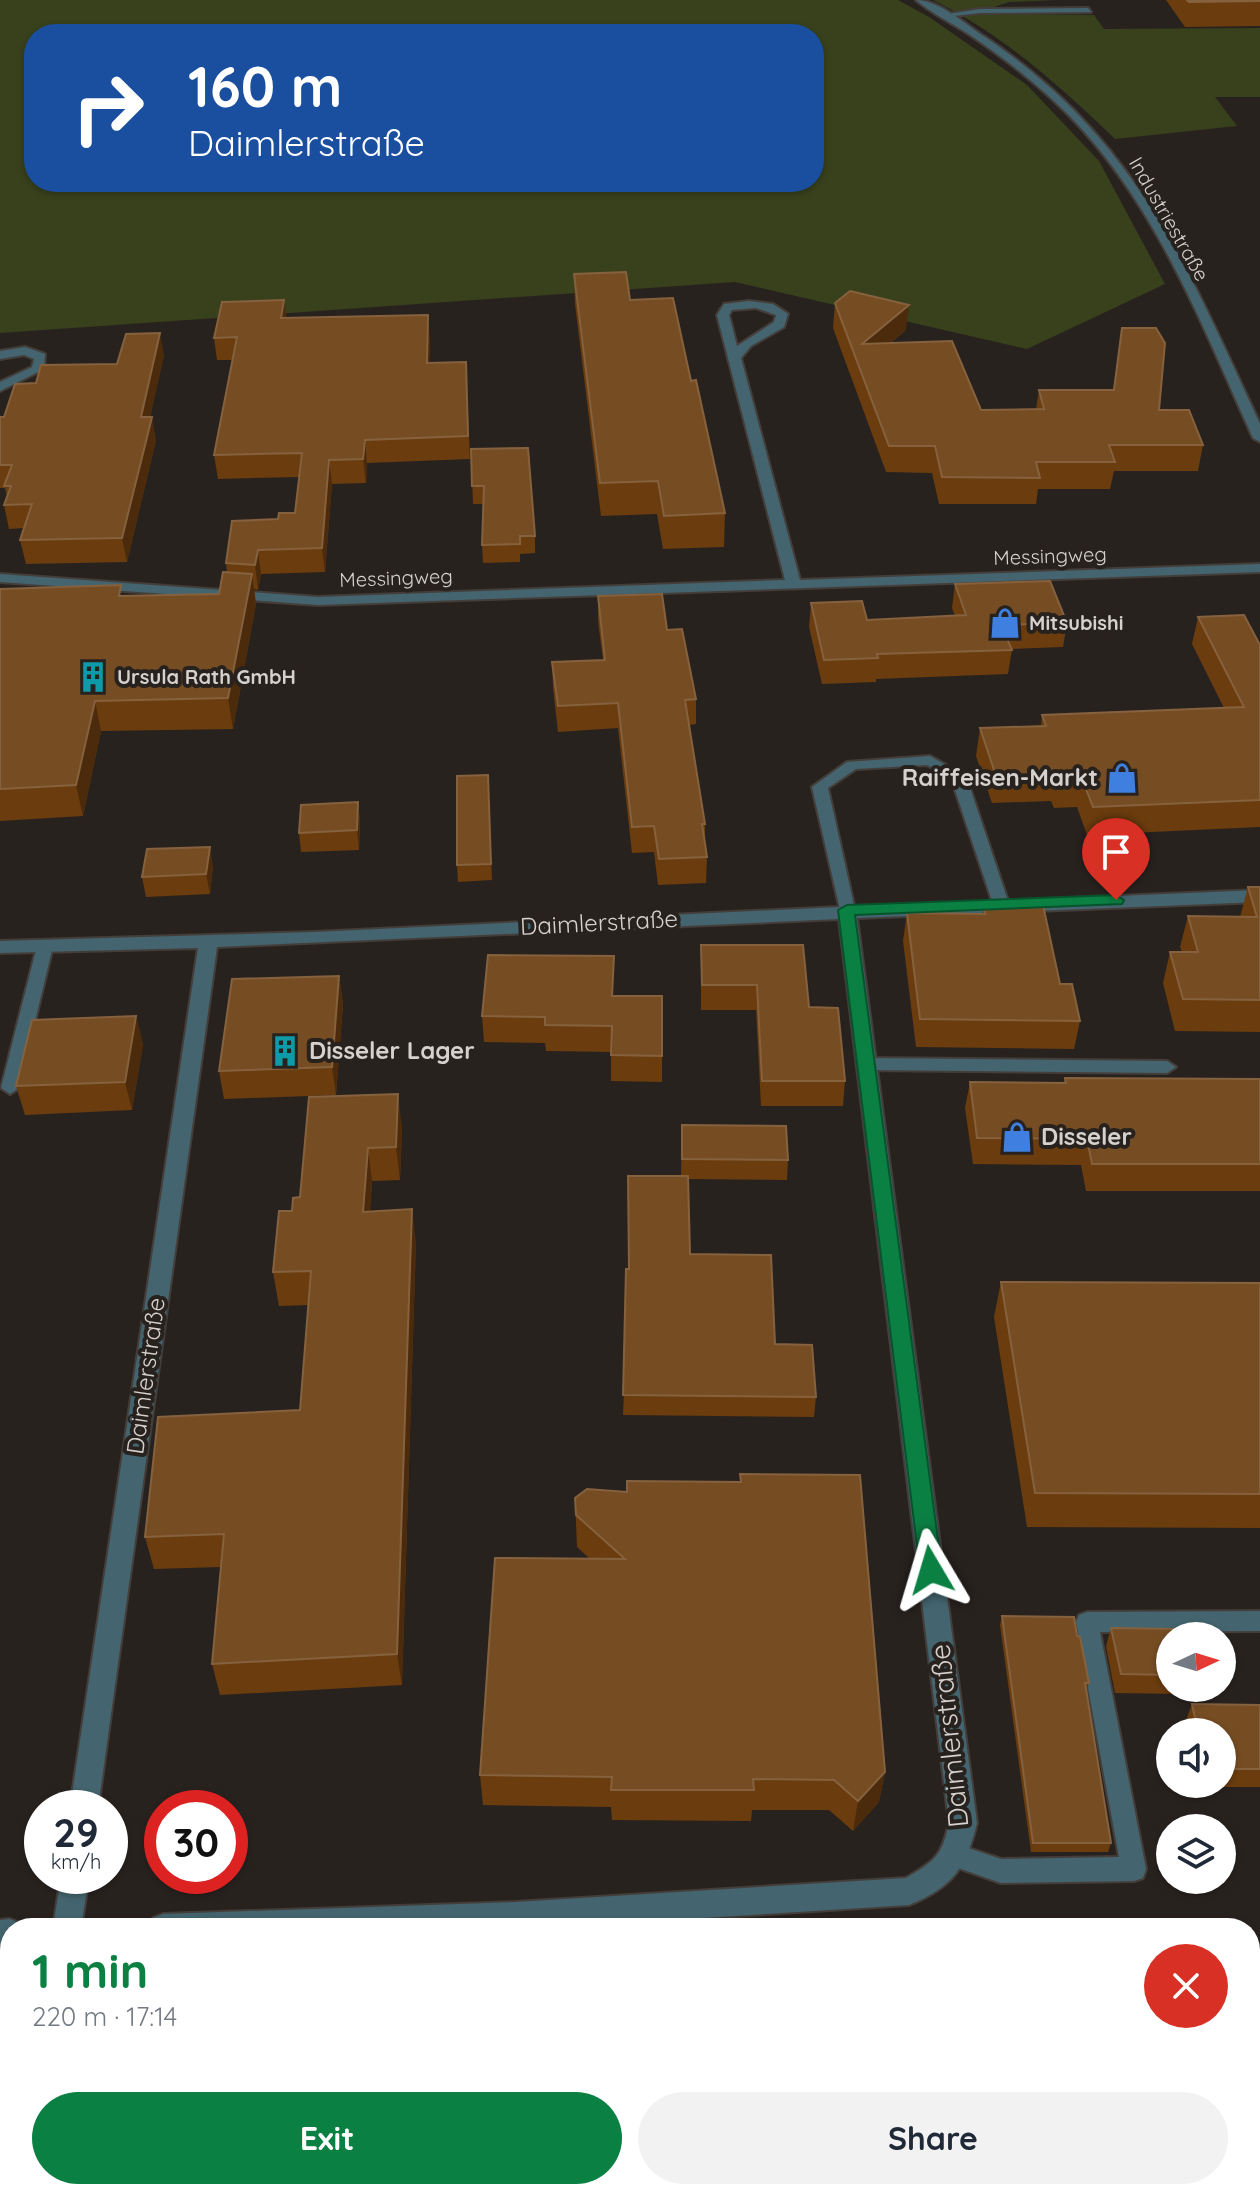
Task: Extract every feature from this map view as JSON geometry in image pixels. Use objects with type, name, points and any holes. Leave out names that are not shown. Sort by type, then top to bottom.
[{"type":"street","name":"Industriestraße","points":[[920,0],[1040,82],[1079,119],[1114,160],[1163,236],[1260,438]]},
{"type":"street","points":[[735,357],[747,343],[780,324],[782,314],[771,306],[750,303],[728,307],[723,315],[794,585]]},
{"type":"street","points":[[0,355],[25,351],[41,357],[38,369],[0,387]]},
{"type":"street","name":"Messingweg","points":[[0,578],[318,601],[1260,568]]},
{"type":"street","name":"Daimlerstraße","points":[[0,947],[208,944],[847,910],[1260,896]]},
{"type":"street","name":"Daimlerstraße","points":[[457,1918],[909,1891],[948,1868],[956,1856],[963,1823],[847,910]]},
{"type":"street","name":"Daimlerstraße","points":[[87,1790],[208,944]]},
{"type":"street","points":[[69,1918],[72,1894]]},
{"type":"lane","points":[[945,15],[980,11],[1088,10]]},
{"type":"lane","points":[[847,910],[820,787],[852,765],[930,760],[958,776],[1001,904]]},
{"type":"lane","points":[[10,1088],[45,946]]},
{"type":"lane","points":[[868,1064],[1167,1067]]},
{"type":"lane","points":[[956,1856],[1001,1871],[1134,1869],[1087,1622],[1260,1621]]},
{"type":"green space","points":[[0,0],[898,0],[929,17],[1027,85],[1099,161],[1165,284],[1027,349],[735,282],[0,333]]},
{"type":"green space","points":[[933,0],[1057,0],[1009,2],[991,8],[993,14],[1094,15],[1104,29],[1260,28],[1260,97],[1215,97],[1237,126],[1115,139],[1029,62],[983,29]]},
{"type":"building","points":[[1187,0],[1260,0],[1260,1],[1189,2]]},
{"type":"building","points":[[626,272],[630,300],[673,298],[691,381],[696,380],[725,513],[664,516],[658,481],[600,483],[574,274]]},
{"type":"building","points":[[850,291],[909,305],[862,344],[952,341],[981,410],[1044,409],[1039,390],[1114,390],[1122,328],[1156,328],[1165,343],[1159,410],[1189,410],[1203,445],[1109,445],[1115,462],[1036,462],[1040,478],[942,477],[935,446],[889,446],[835,303]]},
{"type":"building","points":[[284,300],[281,318],[428,315],[427,363],[466,362],[468,436],[365,440],[363,459],[329,460],[322,548],[258,550],[255,565],[226,563],[232,521],[278,519],[279,513],[295,513],[302,453],[214,455],[237,337],[214,338],[222,302]]},
{"type":"building","points":[[160,333],[141,417],[152,417],[122,538],[20,540],[32,504],[4,505],[11,486],[4,486],[12,465],[0,465],[0,417],[4,417],[15,384],[36,383],[41,365],[117,364],[126,334]]},
{"type":"building","points":[[528,448],[535,536],[520,536],[520,544],[482,545],[484,486],[472,486],[471,449]]},
{"type":"building","points":[[223,572],[252,574],[228,698],[95,701],[76,785],[0,789],[0,589],[121,585],[119,596],[219,594]]},
{"type":"building","points":[[1050,581],[1067,623],[1001,625],[1012,650],[877,654],[878,658],[824,660],[811,603],[862,601],[867,620],[966,615],[955,584]]},
{"type":"building","points":[[662,594],[667,630],[682,629],[696,699],[685,700],[705,824],[702,824],[707,857],[659,859],[654,826],[632,827],[618,703],[558,706],[552,662],[605,660],[598,596]]},
{"type":"building","points":[[1244,615],[1260,645],[1260,800],[1093,807],[1082,779],[1059,780],[1056,773],[996,776],[980,728],[1046,726],[1042,715],[1244,707],[1198,617]]},
{"type":"building","points":[[488,775],[491,864],[457,865],[457,776]]},
{"type":"building","points":[[358,802],[357,830],[299,833],[301,805]]},
{"type":"building","points":[[210,847],[206,874],[142,877],[147,849]]},
{"type":"building","points":[[1248,887],[1260,887],[1260,1000],[1183,999],[1170,952],[1198,952],[1188,916],[1257,917]]},
{"type":"building","points":[[984,904],[1043,905],[1060,984],[1072,984],[1080,1021],[920,1019],[907,913],[985,914]]},
{"type":"building","points":[[701,945],[803,945],[809,1007],[838,1008],[845,1081],[762,1081],[757,985],[702,985]]},
{"type":"building","points":[[488,955],[614,956],[612,996],[662,996],[662,1056],[611,1055],[612,1026],[545,1025],[545,1017],[482,1016]]},
{"type":"building","name":"Disseler Lager","points":[[339,976],[332,1067],[219,1071],[232,979]]},
{"type":"building","points":[[136,1016],[125,1082],[16,1086],[32,1020]]},
{"type":"building","points":[[1065,1078],[1260,1079],[1260,1164],[1092,1164],[1087,1139],[977,1138],[970,1082],[1066,1083]]},
{"type":"building","points":[[398,1094],[396,1147],[368,1148],[363,1212],[412,1209],[397,1654],[212,1664],[224,1534],[145,1537],[158,1417],[300,1410],[311,1271],[273,1272],[279,1211],[292,1211],[293,1198],[300,1197],[309,1097]]},
{"type":"building","points":[[682,1125],[786,1126],[788,1160],[682,1159]]},
{"type":"building","points":[[628,1176],[688,1176],[690,1254],[771,1255],[775,1344],[812,1345],[816,1397],[623,1395],[626,1269],[629,1269]]},
{"type":"building","points":[[1001,1282],[1260,1283],[1260,1494],[1035,1493]]},
{"type":"building","points":[[740,1474],[860,1475],[885,1772],[858,1801],[834,1780],[753,1779],[754,1790],[611,1790],[612,1777],[480,1775],[495,1558],[625,1559],[576,1515],[575,1498],[587,1489],[627,1492],[627,1481],[741,1482]]},
{"type":"building","points":[[1002,1616],[1074,1617],[1089,1683],[1085,1683],[1111,1843],[1033,1843]]},
{"type":"building","points":[[1111,1628],[1156,1629],[1156,1675],[1121,1674]]},
{"type":"building","points":[[1192,1704],[1260,1705],[1260,1769],[1236,1769],[1236,1718],[1195,1718]]},
{"type":"place","name":"Mitsubishi","points":[[1005,623]]},
{"type":"place","name":"Ursula Rath GmbH","points":[[93,677]]},
{"type":"place","name":"Raiffeisen-Markt","points":[[1122,778]]},
{"type":"place","name":"Disseler Lager","points":[[285,1051]]},
{"type":"place","name":"Disseler","points":[[1017,1137]]},
{"type":"route","points":[[931,1570],[847,910],[1116,900]]}]
